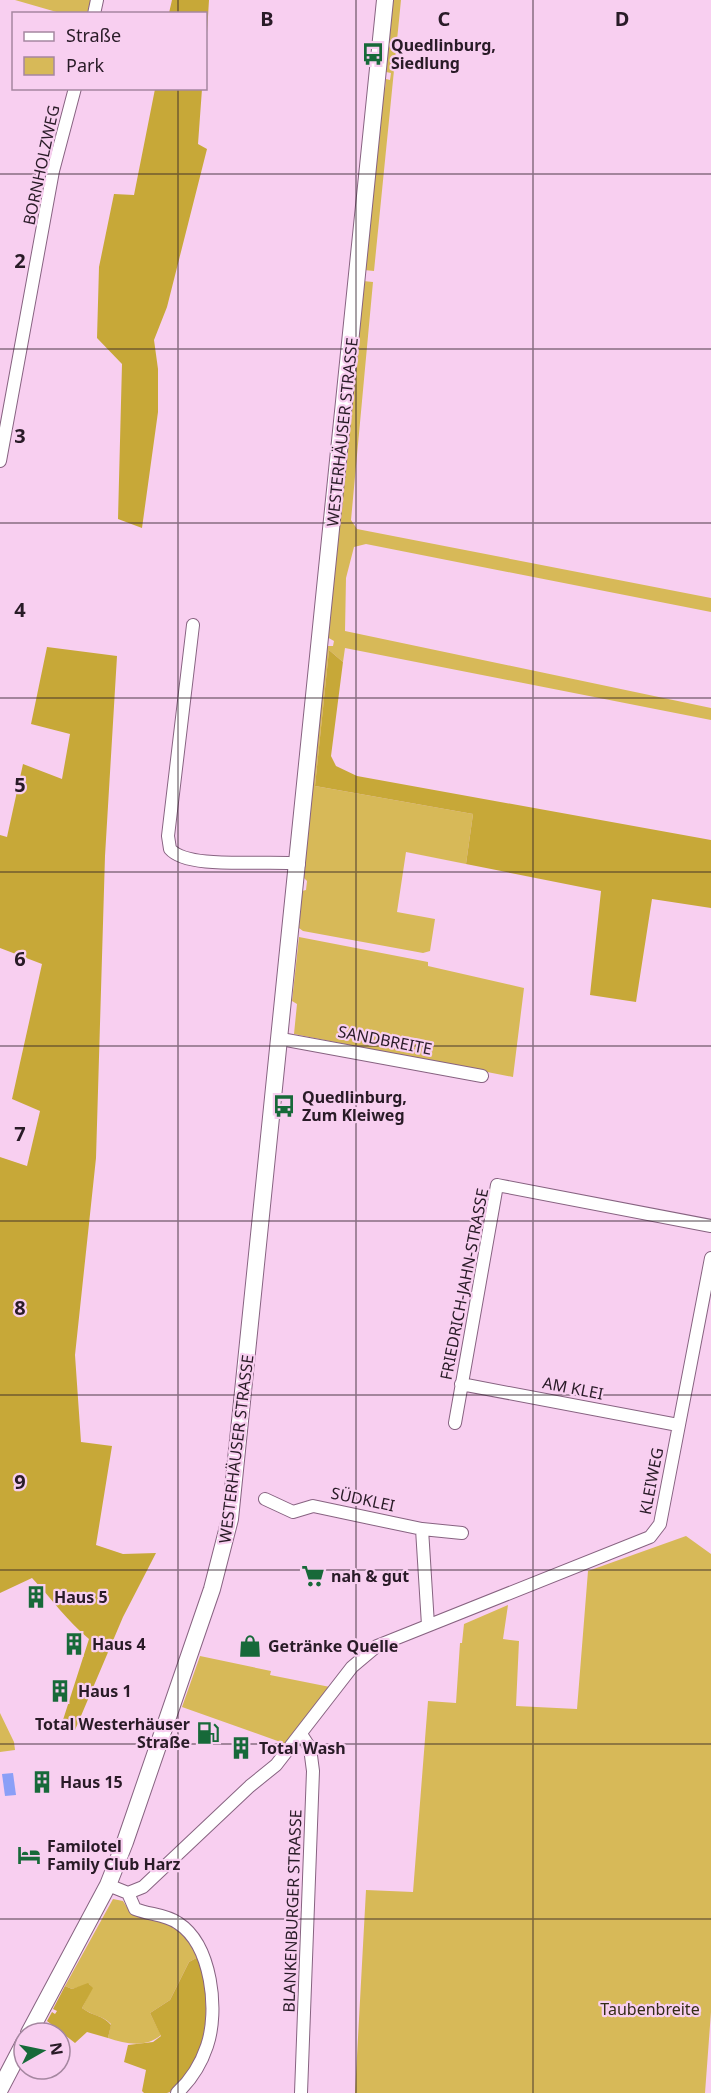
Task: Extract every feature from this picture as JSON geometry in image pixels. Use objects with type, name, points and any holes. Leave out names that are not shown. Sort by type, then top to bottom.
[{"type":"main road","name":"WESTERHÄUSER STRASSE","points":[[35,2021],[108,1885],[125,1842],[212,1589],[230,1519],[299,864],[385,0]]},
{"type":"main road","points":[[0,2089],[12,2066]]},
{"type":"street","name":"BORNHOLZWEG","points":[[0,461],[54,171],[74,90]]},
{"type":"street","points":[[193,625],[168,836],[170,849],[180,857],[246,865],[280,861],[299,864]]},
{"type":"street","name":"SANDBREITE","points":[[281,1039],[482,1076]]},
{"type":"street","name":"FRIEDRICH-JAHN-STRASSE","points":[[455,1423],[497,1185],[711,1226]]},
{"type":"street","name":"KLEIWEG","points":[[301,1734],[352,1666],[377,1646],[650,1537],[660,1524],[711,1258]]},
{"type":"street","name":"AM KLEI","points":[[461,1384],[678,1425]]},
{"type":"street","name":"SÜDKLEI","points":[[265,1498],[293,1512],[314,1506],[422,1529],[462,1533]]},
{"type":"street","points":[[422,1529],[428,1625]]},
{"type":"street","points":[[108,1885],[128,1893],[143,1887],[276,1765],[301,1734]]},
{"type":"street","name":"BLANKENBURGER STRASSE","points":[[301,1734],[310,1748],[313,1771],[301,2093]]},
{"type":"street","points":[[128,1893],[135,1909],[160,1914],[178,1923],[192,1935],[206,1960],[211,1987],[208,2044],[200,2064],[177,2093]]},
{"type":"green space","points":[[15,0],[91,0],[87,12],[57,12]]},
{"type":"green space","points":[[391,0],[401,0],[374,271],[364,270],[382,88],[385,89],[386,79],[390,80],[391,73],[386,72],[387,65],[384,64]]},
{"type":"green space","points":[[363,281],[373,282],[351,520],[357,529],[711,598],[711,612],[366,544],[354,547],[346,578],[345,631],[711,708],[711,720],[345,648],[343,662],[329,650],[315,786],[473,814],[466,864],[406,852],[397,912],[435,919],[430,951],[423,953],[303,931],[299,928],[302,891],[306,890],[307,881],[303,877],[326,646],[333,646],[334,641],[327,637]]},
{"type":"green space","points":[[299,937],[428,962],[428,966],[524,988],[513,1077],[294,1034],[297,1004],[292,1001]]},
{"type":"green space","name":"Taubenbreite","points":[[686,1536],[711,1554],[711,2012],[705,2093],[355,2093],[366,1890],[413,1892],[428,1701],[456,1703],[460,1643],[462,1643],[464,1624],[508,1605],[503,1639],[519,1641],[516,1706],[577,1709],[588,1571]]},
{"type":"green space","points":[[200,1656],[271,1671],[270,1675],[330,1687],[286,1744],[182,1707]]},
{"type":"green space","points":[[0,1713],[14,1742],[15,1750],[0,1752]]},
{"type":"green space","points":[[113,1899],[123,1901],[130,1912],[153,1917],[179,1930],[200,1956],[189,1962],[170,2000],[150,2013],[161,2035],[149,2042],[129,2043],[108,2038],[111,2024],[82,2008],[92,1988],[89,1984],[72,1989],[65,1986]]},
{"type":"shaded area","points":[[172,0],[209,0],[207,33],[207,12],[169,12]]},
{"type":"shaded area","points":[[155,90],[202,90],[198,144],[207,149],[167,307],[154,340],[158,369],[158,412],[142,528],[118,519],[122,364],[97,338],[99,267],[114,194],[134,195]]},
{"type":"shaded area","points":[[47,647],[117,656],[105,856],[96,1158],[75,1355],[81,1442],[112,1446],[96,1545],[123,1554],[156,1553],[123,1617],[75,1730],[62,1723],[89,1639],[32,1578],[0,1593],[0,1157],[27,1166],[40,1111],[12,1099],[42,964],[0,948],[0,835],[7,837],[23,764],[62,779],[70,734],[31,724]]},
{"type":"shaded area","points":[[329,650],[343,662],[331,756],[336,766],[357,776],[711,840],[711,908],[652,899],[636,1002],[590,995],[601,891],[466,864],[473,814],[315,786]]},
{"type":"shaded area","points":[[200,1956],[205,1988],[206,2019],[199,2049],[193,2063],[175,2089],[167,2093],[144,2093],[142,2091],[146,2070],[124,2062],[128,2045],[153,2042],[161,2036],[150,2013],[170,2000],[189,1962]]},
{"type":"shaded area","points":[[88,1983],[93,1988],[82,2008],[111,2025],[108,2038],[87,2032],[75,2043],[72,2041],[72,2021],[47,2021],[52,2012],[55,2014],[57,2011],[53,2009],[65,1986],[72,1989]]},
{"type":"water","points":[[13,1773],[16,1795],[5,1796],[2,1774]]},
{"type":"place","name":"Quedlinburg, Siedlung","points":[[373,54]]},
{"type":"place","name":"Quedlinburg, Zum Kleiweg","points":[[284,1106]]},
{"type":"place","name":"nah & gut","points":[[313,1576]]},
{"type":"place","name":"Haus 5","points":[[36,1597]]},
{"type":"place","name":"Haus 4","points":[[74,1644]]},
{"type":"place","name":"Getränke Quelle","points":[[250,1646]]},
{"type":"place","name":"Haus 1","points":[[60,1691]]},
{"type":"place","name":"Total Westerhäuser Straße","points":[[208,1733]]},
{"type":"place","name":"Total Wash","points":[[241,1748]]},
{"type":"place","name":"Haus 15","points":[[42,1782]]},
{"type":"place","name":"Familotel Family Club Harz","points":[[29,1855]]}]
